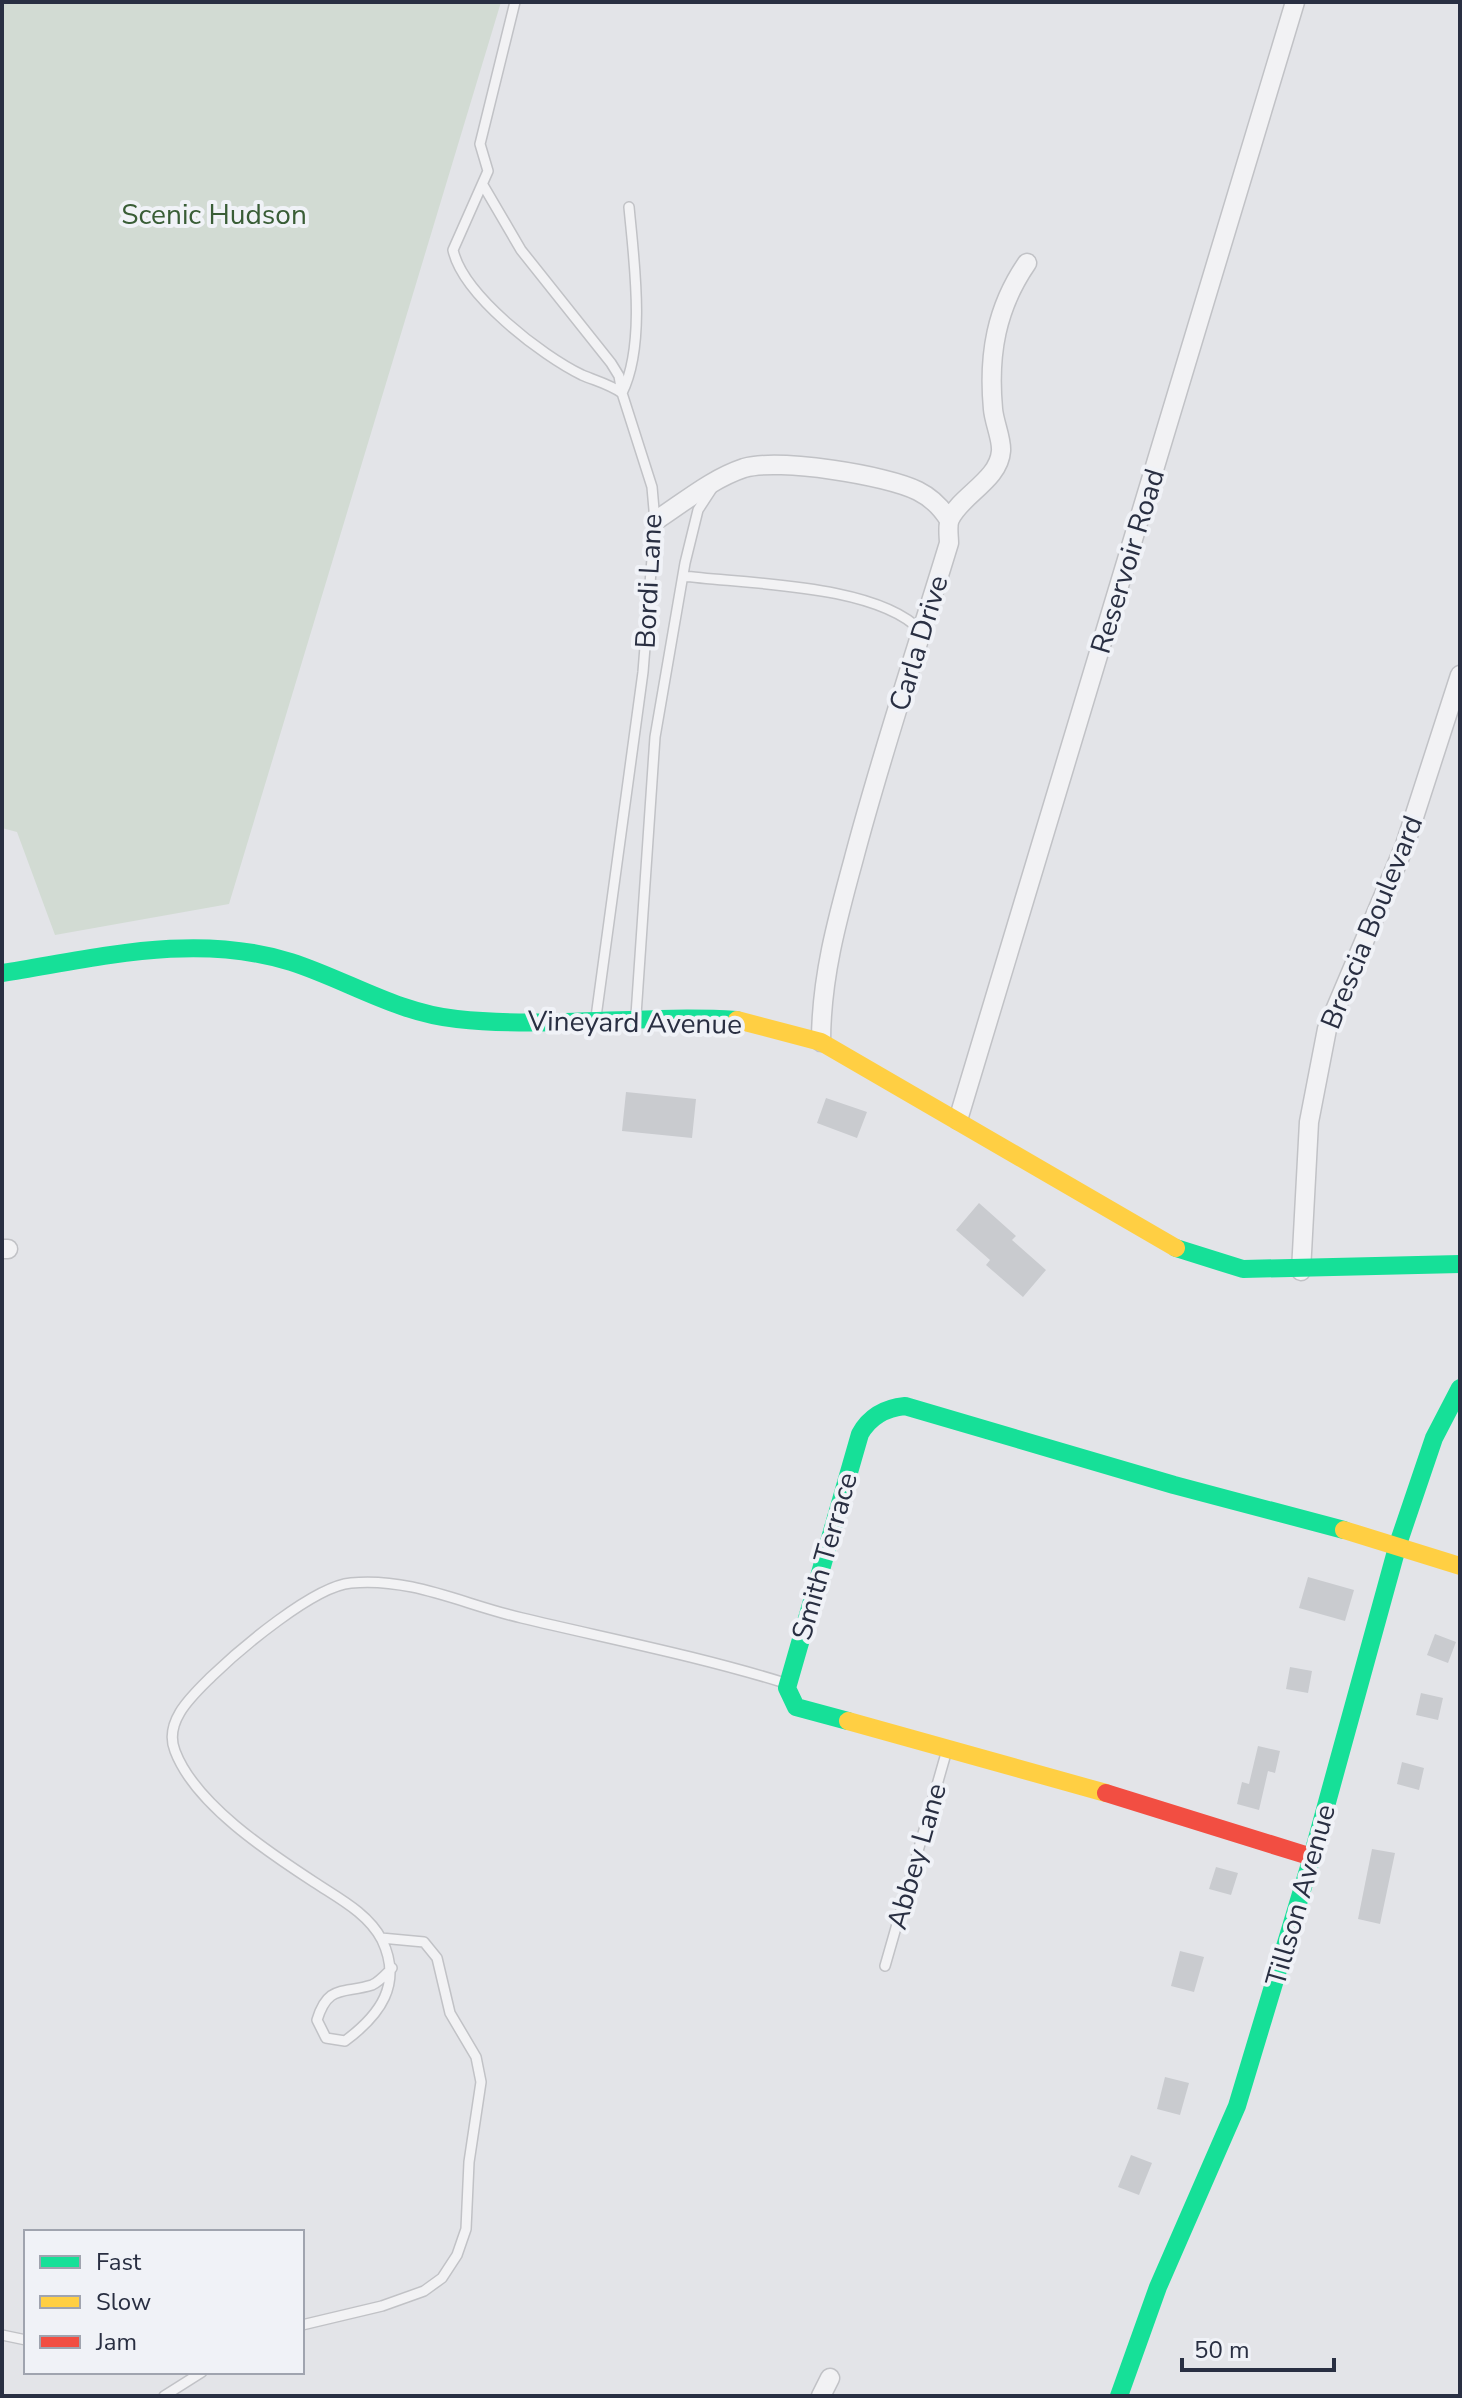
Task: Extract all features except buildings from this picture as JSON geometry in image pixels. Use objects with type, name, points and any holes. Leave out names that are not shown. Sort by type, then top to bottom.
[{"type":"street","name":"Reservoir Road","points":[[958,1120],[1295,2]]},
{"type":"street","points":[[655,521],[717,480],[745,468],[774,463],[816,466],[916,490],[940,506],[949,520],[997,465],[1001,449],[993,414],[993,347],[1006,298],[1027,263]]},
{"type":"street","name":"Carla Drive","points":[[821,1042],[821,996],[826,964],[864,819],[949,543],[949,520]]},
{"type":"street","name":"Brescia Boulevard","points":[[1301,1271],[1309,1122],[1327,1029],[1405,845],[1460,675]]},
{"type":"street","name":"Vineyard Avenue","points":[[2,973],[165,947],[221,948],[290,962],[406,1009],[444,1017],[544,1022],[740,1020],[821,1042],[958,1120],[1126,1222],[1190,1255],[1243,1269],[1301,1271],[1460,1264]]},
{"type":"street","name":"Tillson Avenue","points":[[1119,2396],[1158,2287],[1237,2106],[1312,1857],[1398,1544],[1434,1438],[1460,1388]]},
{"type":"street","name":"Smith Terrace","points":[[789,1684],[839,1495],[860,1434],[866,1423],[893,1407],[977,1425],[1174,1485],[1398,1544]]},
{"type":"street","points":[[1398,1544],[1460,1566]]},
{"type":"street","points":[[789,1684],[789,1697],[796,1707],[948,1746],[1312,1857]]},
{"type":"street","points":[[821,2396],[830,2378]]},
{"type":"lane","points":[[515,2],[480,144],[488,171],[453,250],[476,292],[540,350],[622,393],[631,375],[635,327],[629,207]]},
{"type":"lane","name":"Bordi Lane","points":[[483,185],[521,250],[543,273],[619,376],[652,487],[655,521],[643,672],[596,1020]]},
{"type":"lane","points":[[636,1019],[638,952],[649,867],[655,737],[683,576],[698,510],[717,480]]},
{"type":"lane","points":[[683,576],[786,586],[850,598],[908,618],[922,632]]},
{"type":"lane","points":[[392,1968],[374,1984],[342,1988],[322,2004],[317,2020],[326,2038],[345,2041],[365,2026],[383,2003],[392,1968],[381,1938],[356,1910],[266,1851],[217,1808],[183,1770],[173,1747],[172,1730],[187,1700],[223,1665],[306,1601],[349,1582],[407,1585],[519,1618],[712,1660],[789,1684]]},
{"type":"lane","name":"Abbey Lane","points":[[885,1966],[948,1746]]},
{"type":"lane","points":[[304,2325],[382,2306],[424,2291],[442,2278],[457,2255],[466,2229],[469,2162],[481,2082],[476,2057],[450,2013],[437,1958],[424,1942],[381,1938]]},
{"type":"lane","points":[[2,2335],[24,2340]]},
{"type":"lane","points":[[164,2396],[199,2374]]},
{"type":"green space","name":"Scenic Hudson","points":[[2,2],[501,2],[229,904],[55,935],[17,832],[2,828]]},
{"type":"traffic: fast","points":[[2,973],[146,951],[219,949],[255,953],[291,962],[393,1003],[435,1016],[527,1023],[737,1020]]},
{"type":"traffic: fast","points":[[1176,1248],[1243,1269],[1460,1264]]},
{"type":"traffic: fast","points":[[1119,2396],[1158,2287],[1237,2106],[1312,1857],[1398,1544],[1434,1438],[1460,1388]]},
{"type":"traffic: fast","points":[[848,1721],[796,1707],[787,1688],[860,1434],[868,1422],[885,1411],[905,1406],[1174,1485],[1344,1530]]},
{"type":"traffic: slow","points":[[737,1020],[821,1042],[1176,1248]]},
{"type":"traffic: slow","points":[[1344,1530],[1460,1566]]},
{"type":"traffic: slow","points":[[848,1721],[1106,1793]]},
{"type":"traffic: jam","points":[[1106,1793],[1312,1857]]}]
